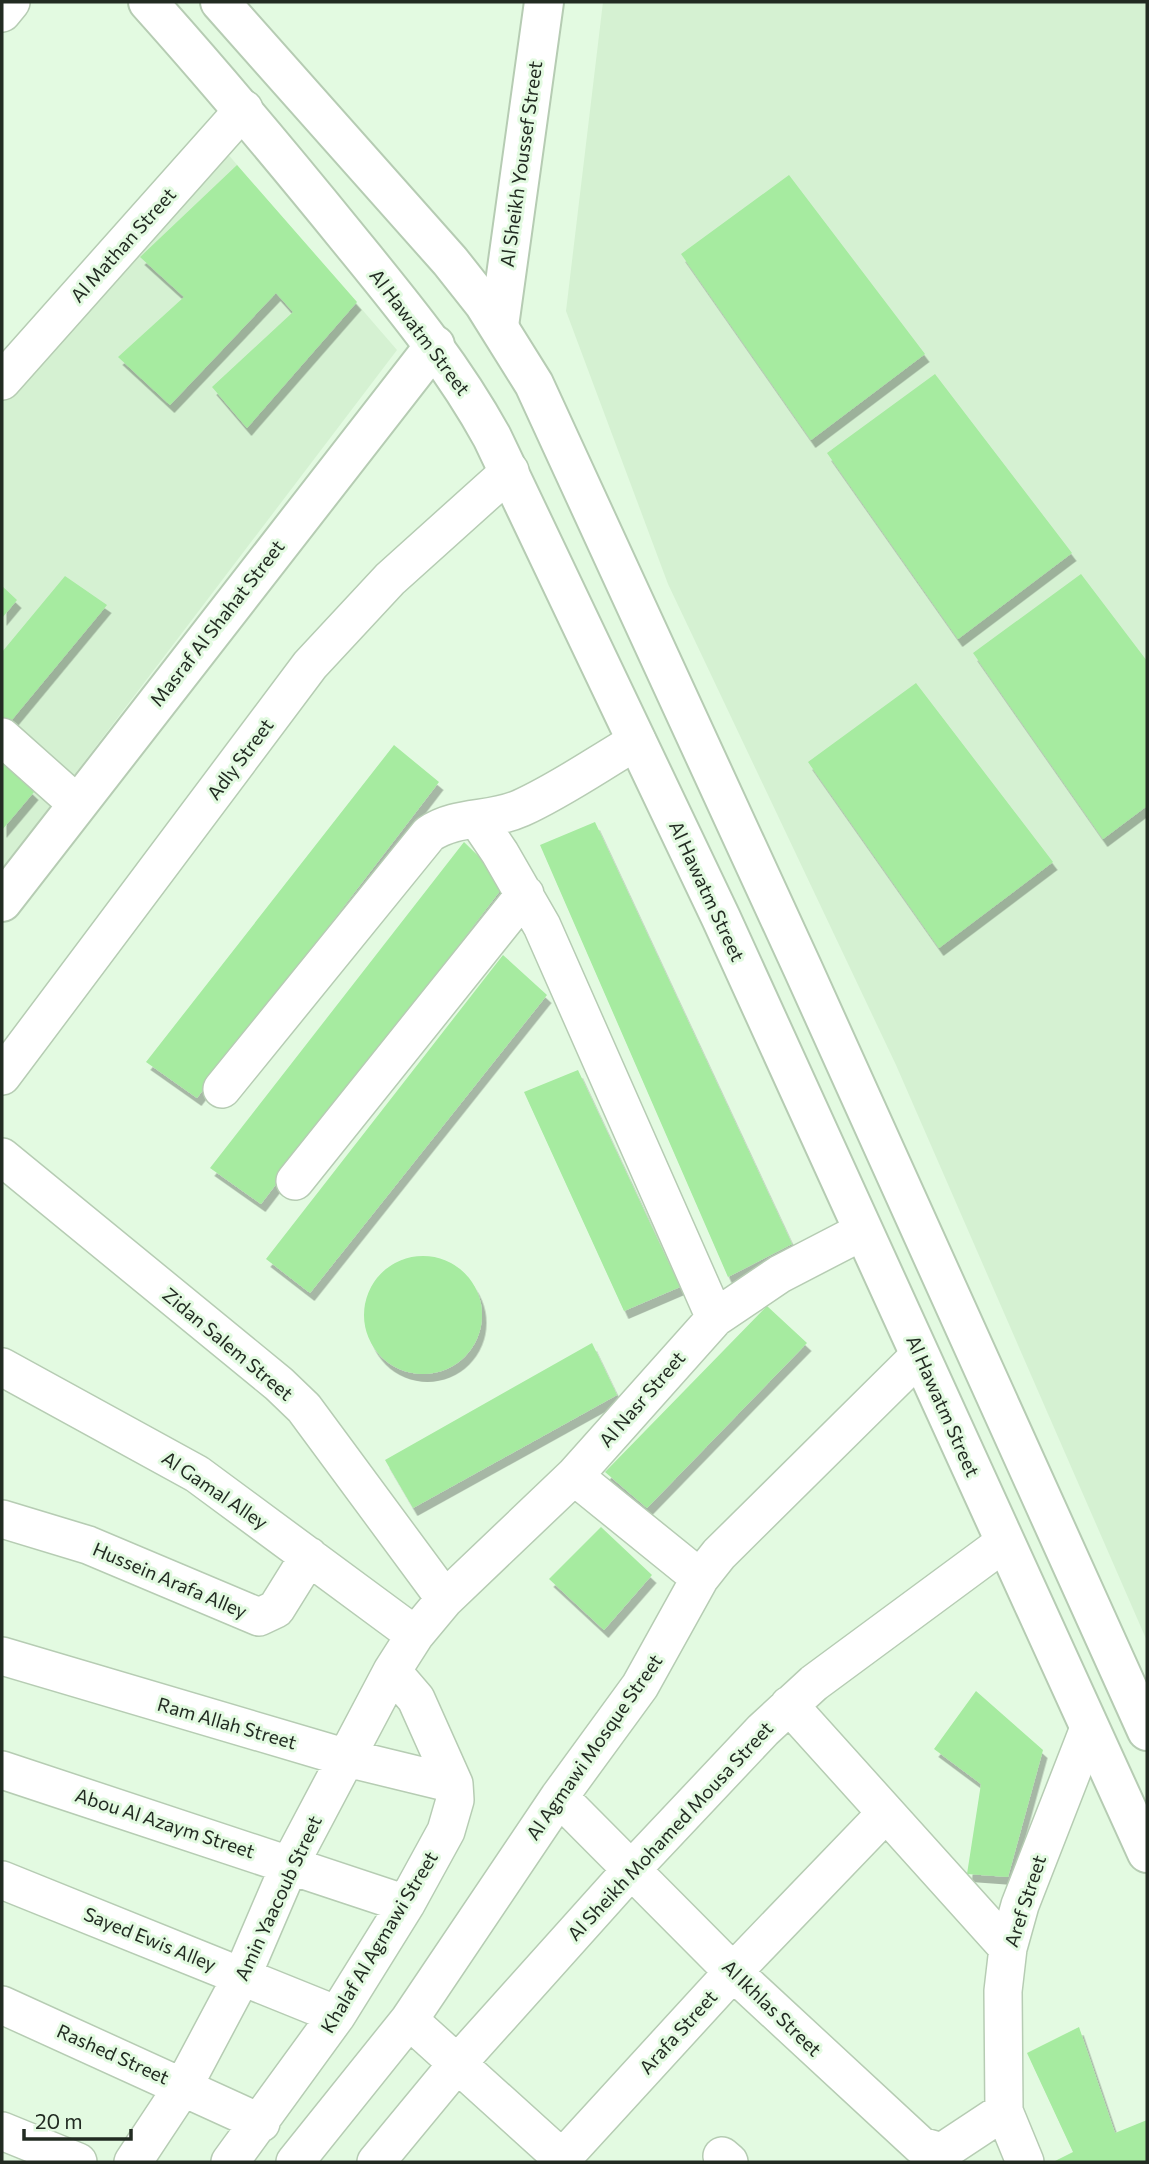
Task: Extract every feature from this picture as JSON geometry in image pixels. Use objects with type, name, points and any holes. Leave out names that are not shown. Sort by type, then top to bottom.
[{"type":"main road","name":"Al Hawatm Street","points":[[148,2],[244,109],[435,345],[474,405],[510,471],[721,918],[1147,1853]]},
{"type":"main road","points":[[220,2],[450,261],[499,326],[546,408],[1147,1731]]},
{"type":"main road","name":"Al Sheikh Youssef Street","points":[[499,326],[544,2]]},
{"type":"main road","name":"Masraf Al Shahat Street","points":[[2,902],[76,803],[435,345]]},
{"type":"main road","points":[[721,918],[750,918],[765,904],[769,895]]},
{"type":"main road","points":[[752,987],[755,977],[772,962],[793,963],[803,969]]},
{"type":"street","points":[[2,13],[11,2]]},
{"type":"street","name":"Al Mathan Street","points":[[2,381],[244,109]]},
{"type":"street","name":"Adly Street","points":[[2,1076],[310,665],[390,579],[510,471]]},
{"type":"street","points":[[2,737],[76,803]]},
{"type":"street","points":[[222,1089],[429,834],[445,823],[477,819],[520,808],[637,741]]},
{"type":"street","points":[[477,819],[525,894],[716,1318]]},
{"type":"street","points":[[295,1181],[525,894]]},
{"type":"street","name":"Zidan Salem Street","points":[[2,1157],[268,1375],[304,1408],[445,1599]]},
{"type":"street","name":"Al Nasr Street","points":[[445,1599],[574,1476],[716,1318],[780,1274],[863,1231]]},
{"type":"street","name":"Al Agmawi Mosque Street","points":[[295,2162],[409,2020],[559,1797],[640,1686],[701,1578],[745,1525],[920,1355]]},
{"type":"street","name":"Al Gamal Alley","points":[[2,1367],[197,1474],[415,1635]]},
{"type":"street","points":[[574,1476],[701,1578]]},
{"type":"street","name":"Hussein Arafa Alley","points":[[2,1519],[88,1545],[259,1617],[276,1609],[309,1556]]},
{"type":"street","name":"Al Sheikh Mohamed Mousa Street","points":[[376,2162],[457,2064],[631,1870],[789,1705],[1005,1542]]},
{"type":"street","name":"Amin Yaacoub Street","points":[[133,2162],[184,2085],[242,1976],[290,1864],[392,1671],[415,1635],[445,1599]]},
{"type":"street","name":"Ram Allah Street","points":[[2,1656],[347,1758],[454,1784]]},
{"type":"street","points":[[392,1671],[416,1699],[454,1784]]},
{"type":"street","points":[[789,1705],[1009,1948]]},
{"type":"street","name":"Aref Street","points":[[1025,2162],[1004,2111],[1003,2004],[1009,1948],[1020,1905],[1089,1728]]},
{"type":"street","name":"Abou Al Azaym Street","points":[[2,1770],[407,1905]]},
{"type":"street","name":"Khalaf Al Agmawi Street","points":[[230,2162],[261,2123],[337,2015],[407,1905],[446,1831],[455,1800],[454,1784]]},
{"type":"street","name":"Al Ikhlas Street","points":[[559,1797],[733,1972],[920,2146],[942,2152],[1004,2111]]},
{"type":"street","name":"Arafa Street","points":[[563,2161],[733,1972],[886,1813]]},
{"type":"street","name":"Sayed Ewis Alley","points":[[2,1880],[337,2015]]},
{"type":"street","name":"Rashed Street","points":[[2,2005],[184,2085],[261,2123]]},
{"type":"street","points":[[409,2020],[563,2161]]},
{"type":"street","points":[[2,2131],[79,2162]]},
{"type":"shaded area","points":[[603,2],[1147,2],[1147,1641],[896,1065],[668,584],[566,311]]},
{"type":"shaded area","points":[[207,130],[397,350],[2,870],[2,362]]},
{"type":"building","points":[[237,165],[357,302],[247,428],[212,387],[293,312],[276,293],[170,405],[118,357],[184,297],[140,257]]},
{"type":"building","points":[[789,175],[925,354],[811,440],[681,254]]},
{"type":"building","points":[[935,374],[1072,553],[958,639],[827,453]]},
{"type":"building","points":[[1081,574],[1147,661],[1147,806],[1103,839],[973,653]]},
{"type":"building","points":[[65,576],[107,605],[6,727],[2,723],[2,652]]},
{"type":"building","points":[[2,586],[17,600],[2,618]]},
{"type":"building","points":[[916,683],[1053,862],[939,948],[808,762]]},
{"type":"building","points":[[394,745],[439,782],[197,1098],[146,1062]]},
{"type":"building","points":[[2,762],[34,792],[2,830]]},
{"type":"building","points":[[595,822],[792,1244],[728,1277],[540,845]]},
{"type":"building","points":[[464,842],[506,883],[261,1204],[210,1168]]},
{"type":"building","points":[[503,955],[547,995],[310,1293],[266,1259]]},
{"type":"building","points":[[578,1070],[680,1287],[624,1311],[524,1092]]},
{"type":"building","points":[[423,1256],[434,1257],[456,1266],[472,1282],[481,1304],[481,1326],[472,1348],[456,1364],[434,1373],[423,1374],[412,1373],[390,1364],[374,1348],[365,1326],[364,1315],[365,1304],[374,1282],[390,1266],[412,1257]]},
{"type":"building","points":[[767,1306],[807,1343],[647,1508],[605,1472]]},
{"type":"building","points":[[592,1343],[617,1395],[413,1508],[385,1460]]},
{"type":"building","points":[[601,1527],[652,1575],[604,1630],[549,1579]]},
{"type":"building","points":[[976,1691],[1043,1750],[1008,1877],[967,1874],[981,1784],[934,1749]]},
{"type":"building","points":[[1079,2027],[1115,2133],[1147,2120],[1147,2162],[1053,2162],[1073,2152],[1027,2053]]}]
